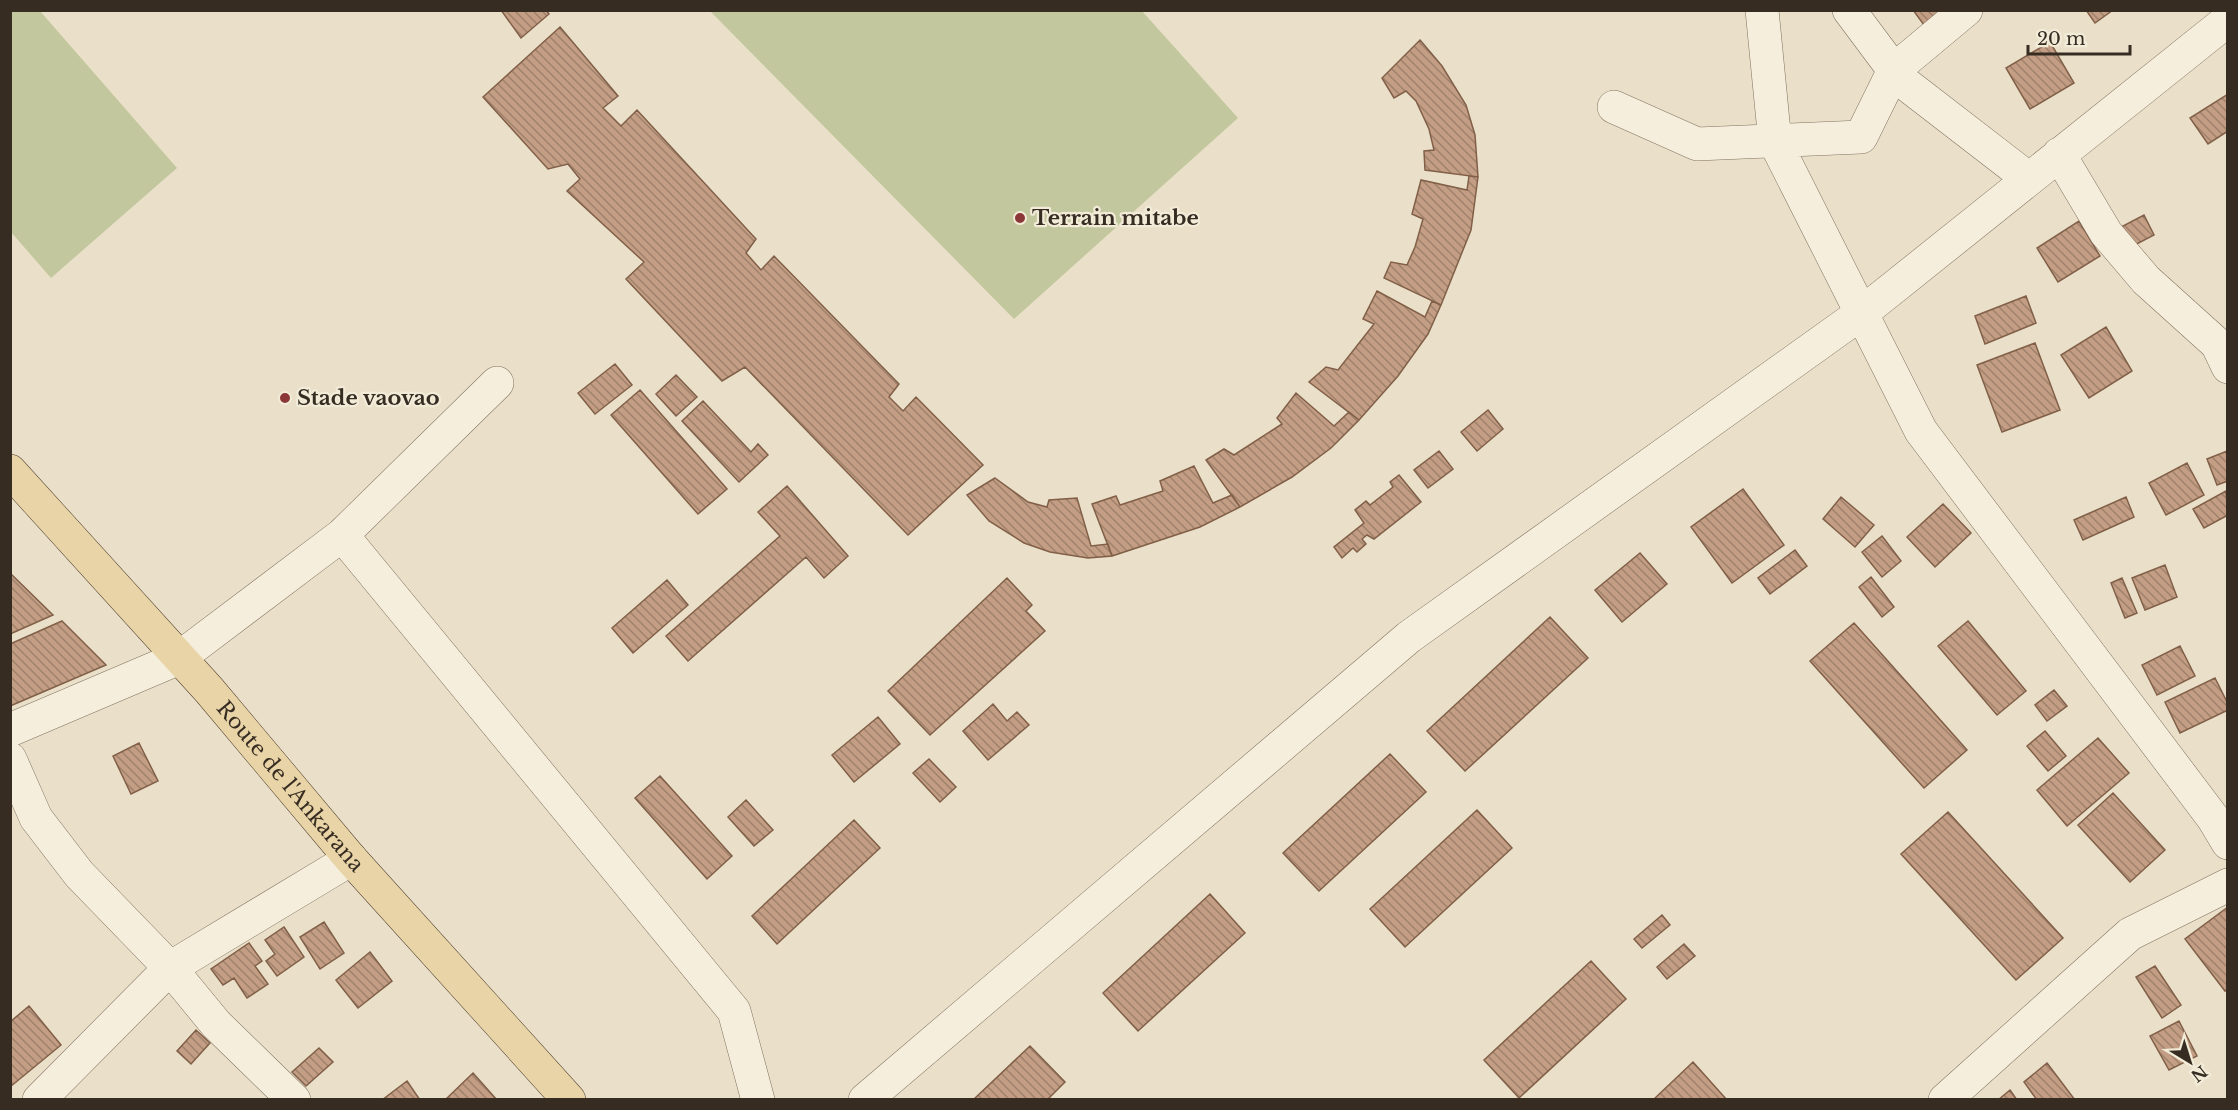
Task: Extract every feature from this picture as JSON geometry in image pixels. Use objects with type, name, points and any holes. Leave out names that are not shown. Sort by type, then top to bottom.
[{"type":"main road","name":"Route de l'Ankarana","points":[[10,471],[216,697],[351,859],[569,1100]]},
{"type":"street","points":[[1762,10],[1775,142],[1863,312],[1921,431],[2213,818],[2228,843]]},
{"type":"street","points":[[1849,10],[1902,81],[2029,179]]},
{"type":"street","points":[[1614,107],[1698,144],[1861,137],[1894,70],[1966,10]]},
{"type":"street","points":[[865,1100],[1409,638],[1863,312],[2228,20]]},
{"type":"street","points":[[2059,154],[2106,233],[2146,280],[2217,344],[2228,366]]},
{"type":"street","points":[[10,730],[179,658],[342,535],[497,383]]},
{"type":"street","points":[[342,535],[734,1011],[758,1100]]},
{"type":"street","points":[[10,759],[36,818],[79,874],[170,968],[216,1024],[294,1100]]},
{"type":"street","points":[[39,1100],[170,968],[351,859]]},
{"type":"street","points":[[1945,1100],[2130,934],[2228,885]]},
{"type":"green space","points":[[10,11],[40,11],[177,168],[51,278],[11,232]]},
{"type":"green space","name":"Terrain mitabe","points":[[710,11],[1142,11],[1238,118],[1014,319]]},
{"type":"building","points":[[501,10],[546,10],[549,14],[521,38]]},
{"type":"building","points":[[1913,10],[1944,10],[1924,25]]},
{"type":"building","points":[[2086,10],[2113,10],[2095,23]]},
{"type":"building","points":[[560,27],[618,96],[603,108],[621,126],[637,110],[756,239],[746,253],[761,270],[774,256],[899,384],[889,397],[903,411],[916,397],[983,465],[908,535],[745,367],[722,381],[626,279],[644,262],[567,191],[580,179],[568,164],[548,169],[483,97]]},
{"type":"building","points":[[1420,40],[1442,66],[1466,105],[1475,135],[1478,177],[1425,170],[1424,151],[1434,150],[1429,129],[1416,101],[1406,91],[1394,98],[1382,78]]},
{"type":"building","points":[[2050,42],[2074,83],[2030,109],[2006,68]]},
{"type":"building","points":[[2228,94],[2228,131],[2208,144],[2190,118]]},
{"type":"building","points":[[1469,176],[1478,177],[1471,230],[1441,305],[1384,278],[1391,262],[1407,265],[1415,247],[1423,219],[1412,214],[1421,180],[1467,190]]},
{"type":"building","points":[[2144,215],[2154,235],[2131,247],[2121,227]]},
{"type":"building","points":[[2079,221],[2100,256],[2058,282],[2037,248]]},
{"type":"building","points":[[1377,291],[1425,317],[1432,301],[1441,305],[1428,334],[1398,376],[1359,420],[1309,382],[1326,367],[1338,370],[1374,324],[1363,319]]},
{"type":"building","points":[[2026,296],[2036,323],[1985,344],[1975,316]]},
{"type":"building","points":[[2106,327],[2132,371],[2089,398],[2061,355]]},
{"type":"building","points":[[2035,343],[2060,410],[2002,432],[1977,365]]},
{"type":"building","points":[[615,364],[632,385],[595,414],[578,393]]},
{"type":"building","points":[[676,375],[697,397],[676,416],[656,394]]},
{"type":"building","points":[[640,390],[727,489],[698,514],[611,415]]},
{"type":"building","points":[[1296,393],[1334,426],[1349,412],[1359,420],[1331,448],[1292,477],[1240,507],[1206,460],[1224,449],[1234,455],[1282,424],[1277,418]]},
{"type":"building","points":[[703,401],[751,452],[758,444],[768,455],[739,482],[682,421]]},
{"type":"building","points":[[1488,410],[1503,429],[1477,451],[1461,432]]},
{"type":"building","points":[[1439,451],[1453,469],[1428,488],[1414,470]]},
{"type":"building","points":[[2227,451],[2228,481],[2217,485],[2207,459]]},
{"type":"building","points":[[2187,463],[2204,495],[2166,515],[2149,483]]},
{"type":"building","points":[[1194,466],[1213,503],[1232,495],[1240,507],[1200,527],[1112,556],[1092,504],[1116,496],[1120,505],[1163,491],[1160,481]]},
{"type":"building","points":[[1399,475],[1421,502],[1374,539],[1367,535],[1362,539],[1366,544],[1357,552],[1353,548],[1342,558],[1334,547],[1364,523],[1355,510],[1366,501],[1370,505],[1393,487],[1390,482]]},
{"type":"building","points":[[995,478],[1028,502],[1047,507],[1049,500],[1077,498],[1091,546],[1108,544],[1112,556],[1088,558],[1050,552],[1024,543],[989,521],[967,495]]},
{"type":"building","points":[[787,486],[848,556],[824,578],[806,557],[688,661],[666,636],[780,536],[758,512]]},
{"type":"building","points":[[1743,489],[1784,545],[1732,583],[1691,527]]},
{"type":"building","points":[[2226,491],[2228,515],[2204,528],[2193,509]]},
{"type":"building","points":[[1841,497],[1874,525],[1855,547],[1823,519]]},
{"type":"building","points":[[2126,497],[2134,517],[2083,540],[2074,520]]},
{"type":"building","points":[[1943,504],[1971,533],[1935,567],[1907,537]]},
{"type":"building","points":[[1882,536],[1901,561],[1882,577],[1862,552]]},
{"type":"building","points":[[1795,550],[1807,566],[1770,594],[1758,578]]},
{"type":"building","points":[[1640,553],[1667,584],[1622,622],[1595,590]]},
{"type":"building","points":[[2165,565],[2177,597],[2145,610],[2132,578]]},
{"type":"building","points":[[10,573],[53,615],[10,634]]},
{"type":"building","points":[[1871,577],[1894,607],[1882,617],[1859,587]]},
{"type":"building","points":[[1007,578],[1032,605],[1026,611],[1045,631],[930,735],[888,691]]},
{"type":"building","points":[[2122,578],[2137,613],[2125,618],[2111,583]]},
{"type":"building","points":[[667,580],[688,605],[633,653],[612,628]]},
{"type":"building","points":[[1550,617],[1588,658],[1465,771],[1427,731]]},
{"type":"building","points":[[62,621],[106,665],[10,706],[10,644]]},
{"type":"building","points":[[1968,621],[2026,691],[1997,715],[1938,646]]},
{"type":"building","points":[[1854,623],[1967,750],[1924,788],[1810,661]]},
{"type":"building","points":[[2180,646],[2195,676],[2157,695],[2142,665]]},
{"type":"building","points":[[2215,678],[2228,704],[2228,710],[2180,733],[2165,702]]},
{"type":"building","points":[[2054,690],[2067,706],[2047,721],[2035,705]]},
{"type":"building","points":[[993,704],[1007,721],[1017,712],[1029,725],[988,760],[963,731]]},
{"type":"building","points":[[878,717],[900,744],[854,782],[832,755]]},
{"type":"building","points":[[2045,731],[2066,756],[2048,771],[2027,746]]},
{"type":"building","points":[[2098,738],[2129,773],[2067,826],[2037,790]]},
{"type":"building","points":[[139,743],[158,781],[131,794],[113,756]]},
{"type":"building","points":[[1390,754],[1426,792],[1319,891],[1283,853]]},
{"type":"building","points":[[929,759],[956,787],[940,802],[913,773]]},
{"type":"building","points":[[660,776],[732,856],[707,879],[635,798]]},
{"type":"building","points":[[2113,793],[2165,850],[2130,882],[2078,825]]},
{"type":"building","points":[[746,800],[773,830],[754,846],[728,817]]},
{"type":"building","points":[[1477,810],[1512,848],[1405,947],[1370,909]]},
{"type":"building","points":[[1948,812],[2063,938],[2016,980],[1901,854]]},
{"type":"building","points":[[854,820],[880,848],[777,944],[752,916]]},
{"type":"building","points":[[1210,894],[1245,933],[1138,1031],[1103,993]]},
{"type":"building","points":[[2228,907],[2228,988],[2225,991],[2185,939]]},
{"type":"building","points":[[1662,915],[1670,925],[1642,948],[1634,939]]},
{"type":"building","points":[[324,922],[344,953],[320,969],[300,937]]},
{"type":"building","points":[[284,927],[304,957],[277,976],[266,961],[275,954],[265,940]]},
{"type":"building","points":[[249,943],[262,961],[255,966],[268,984],[247,998],[234,978],[223,985],[211,969]]},
{"type":"building","points":[[1684,944],[1695,956],[1667,979],[1657,967]]},
{"type":"building","points":[[370,952],[392,981],[358,1008],[336,980]]},
{"type":"building","points":[[1591,961],[1626,999],[1519,1098],[1484,1060]]},
{"type":"building","points":[[2155,966],[2181,1005],[2162,1018],[2136,977]]},
{"type":"building","points":[[29,1006],[61,1045],[10,1087],[10,1022]]},
{"type":"building","points":[[2179,1021],[2197,1056],[2169,1070],[2150,1036]]},
{"type":"building","points":[[196,1030],[210,1043],[191,1064],[177,1051]]},
{"type":"building","points":[[1030,1046],[1065,1082],[1047,1100],[973,1100]]},
{"type":"building","points":[[319,1048],[333,1062],[306,1086],[292,1072]]},
{"type":"building","points":[[1693,1062],[1727,1100],[1653,1100]]},
{"type":"building","points":[[2047,1063],[2075,1100],[2037,1100],[2024,1082]]},
{"type":"building","points":[[473,1073],[497,1100],[445,1100]]},
{"type":"building","points":[[407,1081],[420,1100],[382,1100]]},
{"type":"building","points":[[2010,1090],[2017,1100],[1998,1100]]},
{"type":"place","name":"Terrain mitabe","points":[[1020,218]]},
{"type":"place","name":"Stade vaovao","points":[[285,398]]}]
